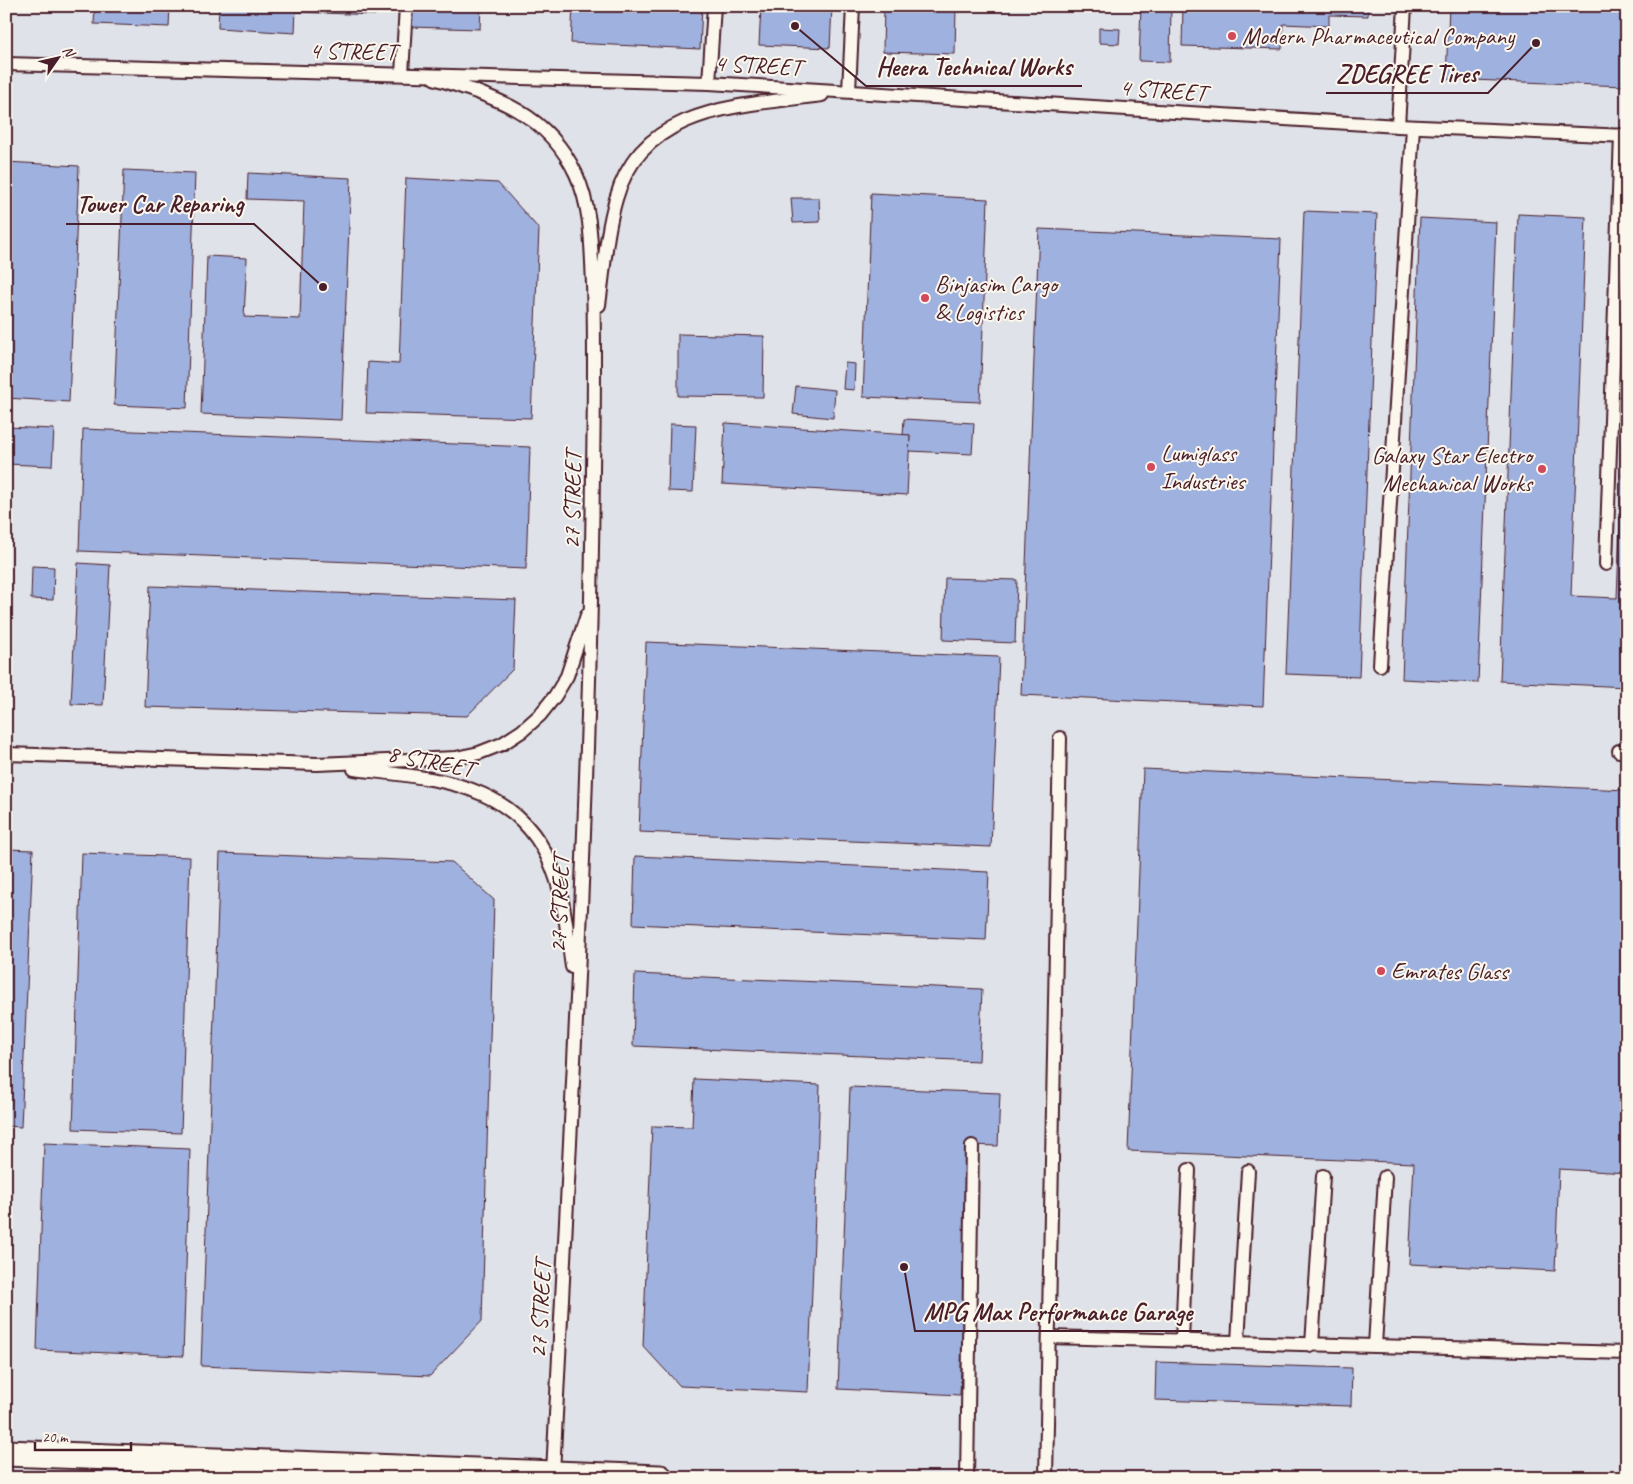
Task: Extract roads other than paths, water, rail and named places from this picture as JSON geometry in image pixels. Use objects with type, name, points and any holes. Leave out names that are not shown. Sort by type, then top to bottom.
[{"type":"street","points":[[6,1453],[660,1478]]},
{"type":"lane","points":[[402,74],[406,6]]},
{"type":"lane","points":[[709,83],[714,6]]},
{"type":"lane","points":[[849,91],[853,6]]},
{"type":"lane","points":[[1398,126],[1405,6]]},
{"type":"lane","name":"4 STREET","points":[[6,64],[709,83],[1414,127],[1624,135]]},
{"type":"lane","name":"27 STREET","points":[[420,74],[493,97],[510,105],[542,128],[566,157],[576,174],[588,210],[595,337],[592,602],[577,995],[564,1475]]},
{"type":"lane","name":"27 STREET","points":[[595,337],[616,197],[623,180],[646,148],[676,124],[712,111],[849,91]]},
{"type":"lane","points":[[1380,665],[1414,127]]},
{"type":"lane","points":[[1606,564],[1624,135]]},
{"type":"lane","name":"8 STREET","points":[[6,754],[317,764],[456,758],[479,753],[502,744],[540,715],[555,696],[566,676],[592,602]]},
{"type":"lane","points":[[1046,1478],[1060,738]]},
{"type":"lane","name":"8 STREET","points":[[317,764],[453,782],[492,798],[509,810],[537,840],[556,877],[577,995]]},
{"type":"lane","points":[[967,1478],[972,1146]]},
{"type":"lane","points":[[1182,1341],[1189,1170]]},
{"type":"lane","points":[[1238,1342],[1248,1171]]},
{"type":"lane","points":[[1312,1345],[1323,1176]]},
{"type":"lane","points":[[1375,1346],[1385,1177]]},
{"type":"lane","points":[[1049,1337],[1627,1353]]},
{"type":"place","name":"Heera Technical Works","points":[[795,26]]},
{"type":"place","name":"Modern Pharmaceutical Company","points":[[1232,36]]},
{"type":"place","name":"ZDEGREE Tires","points":[[1536,43]]},
{"type":"place","name":"Tower Car Reparing","points":[[323,287]]},
{"type":"place","name":"Binjasim Cargo & Logistics","points":[[925,298]]},
{"type":"place","name":"Lumiglass Industries","points":[[1151,467]]},
{"type":"place","name":"Galaxy Star Electro Mechanical Works","points":[[1542,469]]},
{"type":"place","name":"Emrates Glass","points":[[1381,971]]},
{"type":"place","name":"MPG Max Performance Garage","points":[[904,1267]]}]
